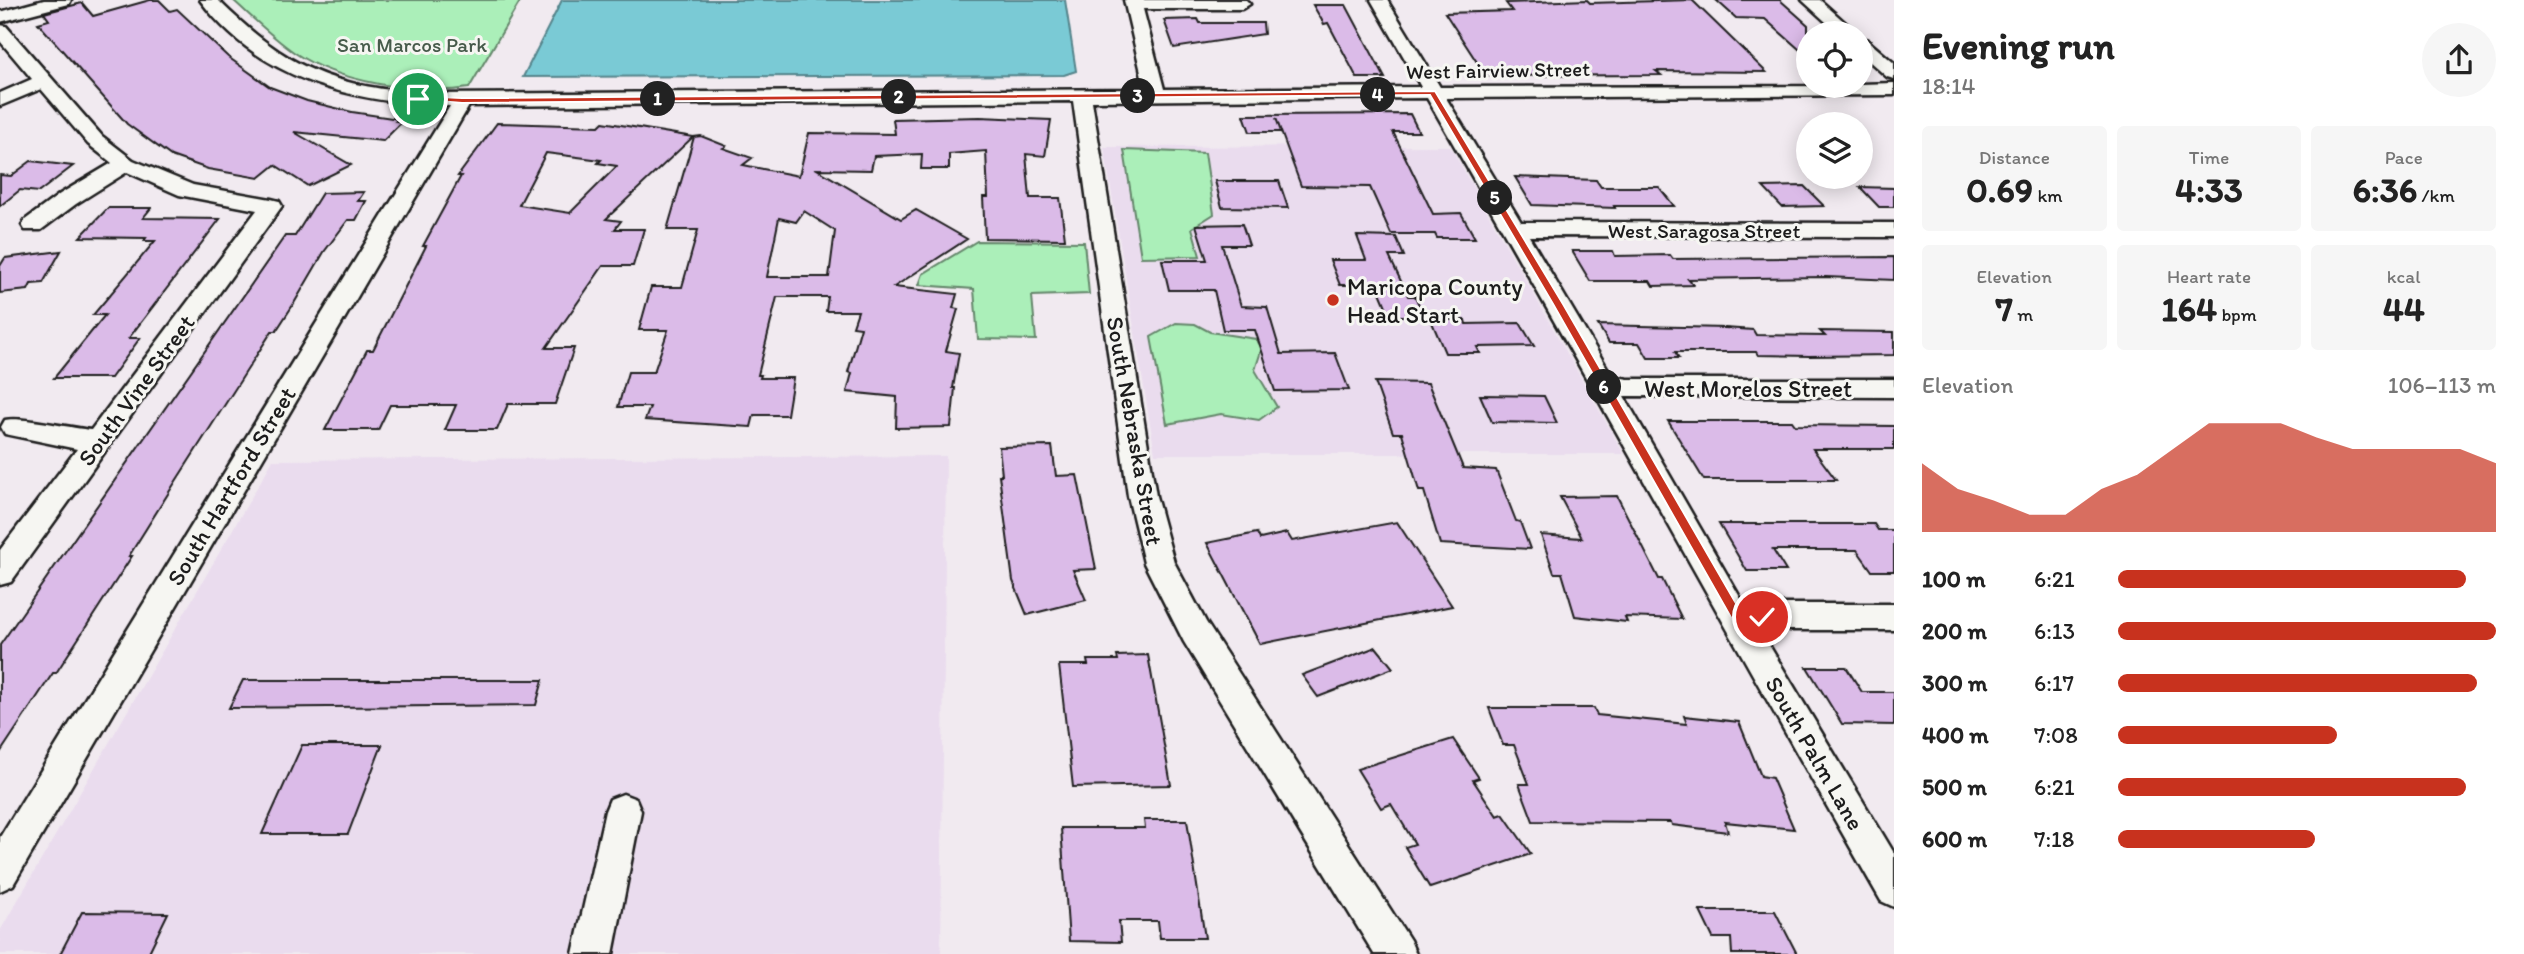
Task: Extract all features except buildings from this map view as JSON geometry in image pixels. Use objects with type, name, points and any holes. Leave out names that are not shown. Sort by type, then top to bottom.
[{"type":"street","points":[[0,18],[63,0]]},
{"type":"street","name":"West Fairview Street","points":[[208,0],[268,55],[307,76],[351,89],[400,98],[462,101],[1894,89]]},
{"type":"street","name":"South Palm Lane","points":[[1379,0],[1894,888]]},
{"type":"street","points":[[1810,0],[1835,21]]},
{"type":"street","points":[[1156,96],[1132,2],[1242,4]]},
{"type":"street","points":[[0,30],[95,140],[126,164],[68,199],[33,225]]},
{"type":"street","points":[[1873,54],[1894,73]]},
{"type":"street","points":[[0,100],[45,80]]},
{"type":"street","name":"South Nebraska Street","points":[[1082,96],[1142,496],[1158,563],[1195,632],[1396,954]]},
{"type":"street","name":"South Hartford Street","points":[[0,872],[462,101]]},
{"type":"street","name":"South Vine Street","points":[[0,573],[271,206],[187,190],[126,164]]},
{"type":"street","name":"West Saragosa Street","points":[[1514,229],[1894,230]]},
{"type":"street","name":"West Morelos Street","points":[[1602,383],[1628,387],[1894,388]]},
{"type":"street","points":[[14,427],[52,436],[99,440]]},
{"type":"street","points":[[1737,617],[1894,617]]},
{"type":"street","points":[[593,954],[623,811]]},
{"type":"shaded area","name":"Maricopa County Head Start","points":[[1450,146],[1624,454],[1155,454],[1104,147]]},
{"type":"shaded area","points":[[946,456],[941,954],[0,954],[0,931],[273,460]]},
{"type":"green space","name":"San Marcos Park","points":[[233,0],[521,0],[469,88],[427,90],[379,84],[312,63],[263,28]]},
{"type":"green space","points":[[1124,150],[1205,153],[1214,214],[1192,228],[1200,256],[1141,257]]},
{"type":"green space","points":[[977,241],[1084,242],[1089,294],[1032,296],[1036,340],[978,339],[974,289],[919,285],[923,274]]},
{"type":"green space","points":[[1176,323],[1195,324],[1210,332],[1256,339],[1262,348],[1255,370],[1277,407],[1259,420],[1221,414],[1167,424],[1151,337]]},
{"type":"water","points":[[562,0],[1065,0],[1076,71],[1064,75],[523,77]]},
{"type":"place","name":"Maricopa County Head Start","points":[[1333,300]]},
{"type":"route","points":[[418,99],[462,101],[1433,93],[1558,304],[1737,617],[1762,617]]}]
